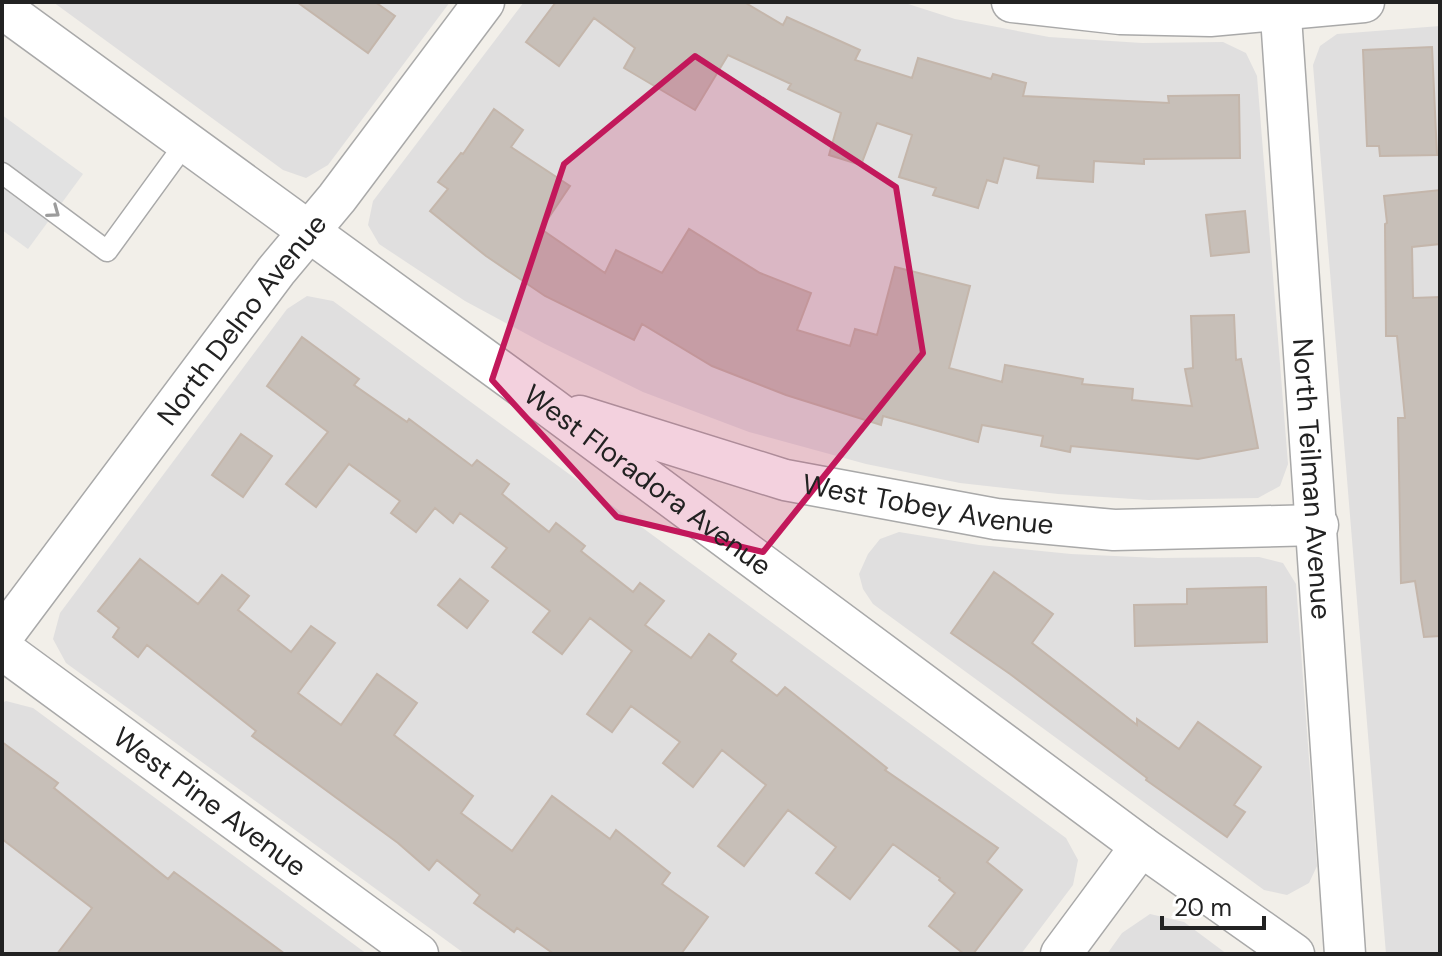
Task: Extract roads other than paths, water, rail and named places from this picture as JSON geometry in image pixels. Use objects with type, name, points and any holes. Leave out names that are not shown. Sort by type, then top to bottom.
[{"type":"street","name":"North Delno Avenue","points":[[2,637],[484,2]]},
{"type":"street","points":[[1012,2],[1120,14],[1210,16],[1280,6],[1364,2]]},
{"type":"street","name":"North Teilman Avenue","points":[[1280,6],[1318,525],[1345,954]]},
{"type":"street","name":"West Floradora Avenue","points":[[2,8],[550,407],[1141,846],[1294,954]]},
{"type":"street","name":"West Tobey Avenue","points":[[550,407],[785,480],[996,519],[1114,530],[1318,525]]},
{"type":"street","name":"West Pine Avenue","points":[[2,649],[418,954]]},
{"type":"street","points":[[1061,954],[1141,846]]},
{"type":"lane","points":[[2,173],[107,251],[187,141]]}]
